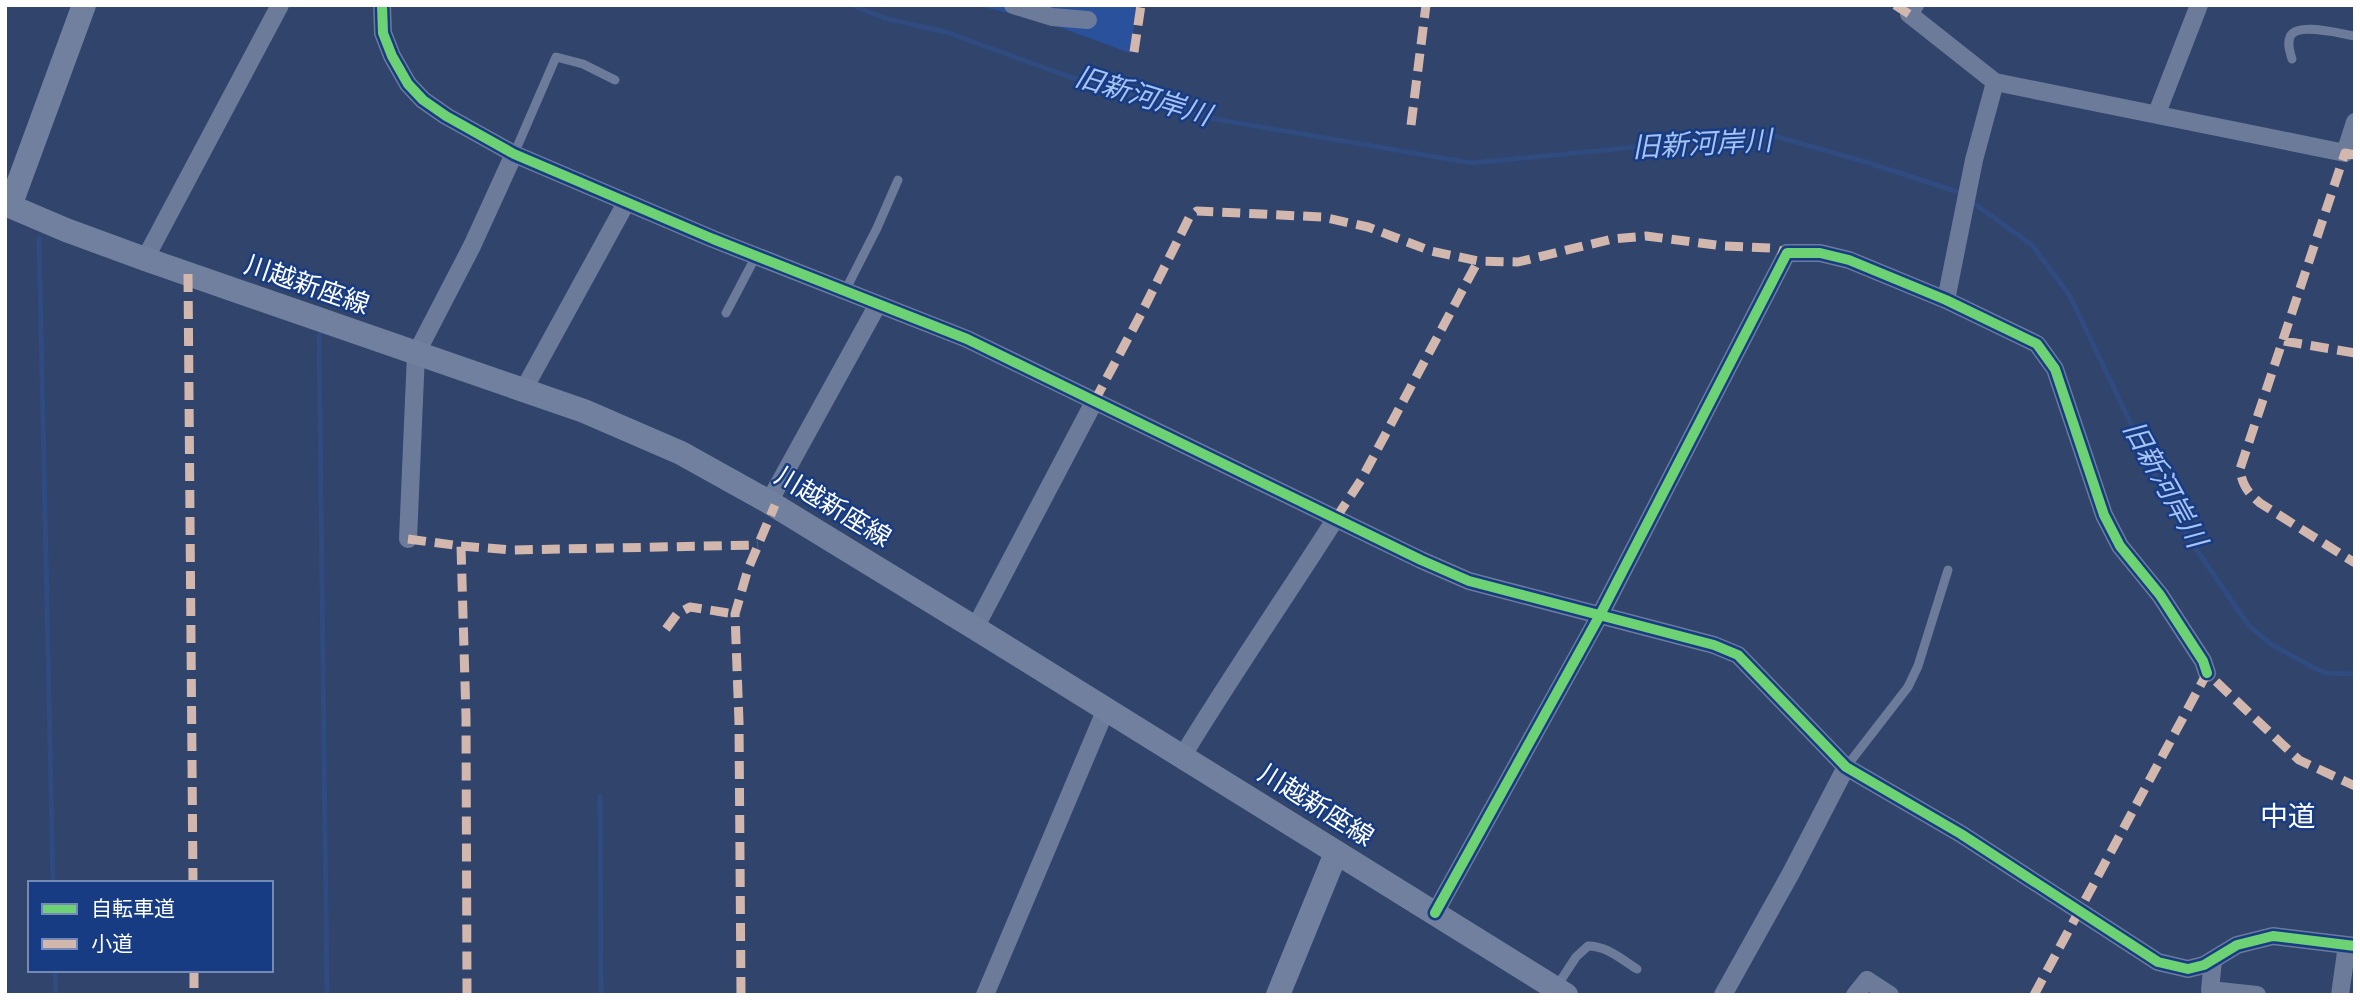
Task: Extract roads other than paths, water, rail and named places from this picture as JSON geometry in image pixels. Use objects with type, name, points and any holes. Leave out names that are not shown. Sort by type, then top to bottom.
[{"type":"main road","points":[[8,205],[84,5]]},
{"type":"main road","name":"川越新座線","points":[[8,205],[145,259],[584,411],[681,453],[769,502],[975,628],[1435,913],[1549,989]]},
{"type":"main road","points":[[1278,995],[1336,853]]},
{"type":"street","points":[[145,259],[279,5]]},
{"type":"street","points":[[382,5],[383,33],[408,84],[423,100],[446,116],[514,154],[626,203],[967,339],[1421,561],[1469,581],[1714,645],[1738,655],[1846,767],[1943,822],[2158,962],[2188,969],[2204,965],[2237,945],[2273,936],[2351,945],[2340,995]]},
{"type":"street","points":[[1013,5],[1088,20]]},
{"type":"street","points":[[1914,5],[1909,14],[1995,82],[2345,153],[2355,122]]},
{"type":"street","points":[[2157,113],[2199,5]]},
{"type":"street","points":[[1946,300],[1974,160],[1995,82]]},
{"type":"street","points":[[408,539],[416,354],[472,246],[514,154]]},
{"type":"street","points":[[524,389],[626,203]]},
{"type":"street","points":[[1435,913],[1600,615],[1787,253],[1820,253],[1849,260],[1946,300],[2037,344],[2055,369],[2104,515],[2120,546],[2160,595],[2203,661],[2207,673]]},
{"type":"street","points":[[769,502],[878,304]]},
{"type":"street","points":[[975,628],[1094,402]]},
{"type":"street","points":[[1182,757],[1336,518]]},
{"type":"street","points":[[985,995],[1106,709]]},
{"type":"street","points":[[1723,995],[1846,767]]},
{"type":"street","points":[[2213,960],[2210,990],[2257,995]]},
{"type":"street","points":[[1855,995],[1867,980],[1889,995]]},
{"type":"lane","points":[[2292,59],[2289,44],[2290,35],[2295,30],[2355,36]]},
{"type":"lane","points":[[514,154],[556,57],[583,64],[615,80]]},
{"type":"lane","points":[[845,291],[898,180]]},
{"type":"lane","points":[[726,313],[756,256]]},
{"type":"lane","points":[[1846,767],[1908,687],[1918,666],[1948,570]]},
{"type":"lane","points":[[1549,989],[1588,946],[1599,946],[1610,951],[1637,969]]},
{"type":"waterway","name":"旧新河岸川","points":[[852,5],[884,18],[946,32],[1067,76],[1209,118],[1472,163],[1768,134],[1958,192],[2032,245],[2070,296],[2167,500],[2198,552],[2249,626],[2271,644],[2312,667],[2326,673],[2355,674]]},
{"type":"waterway","points":[[39,238],[53,881]]},
{"type":"waterway","points":[[319,335],[327,995]]},
{"type":"waterway","points":[[600,796],[601,995]]},
{"type":"waterway","points":[[55,972],[56,995]]},
{"type":"district","name":"中道","points":[[2288,816]]}]
